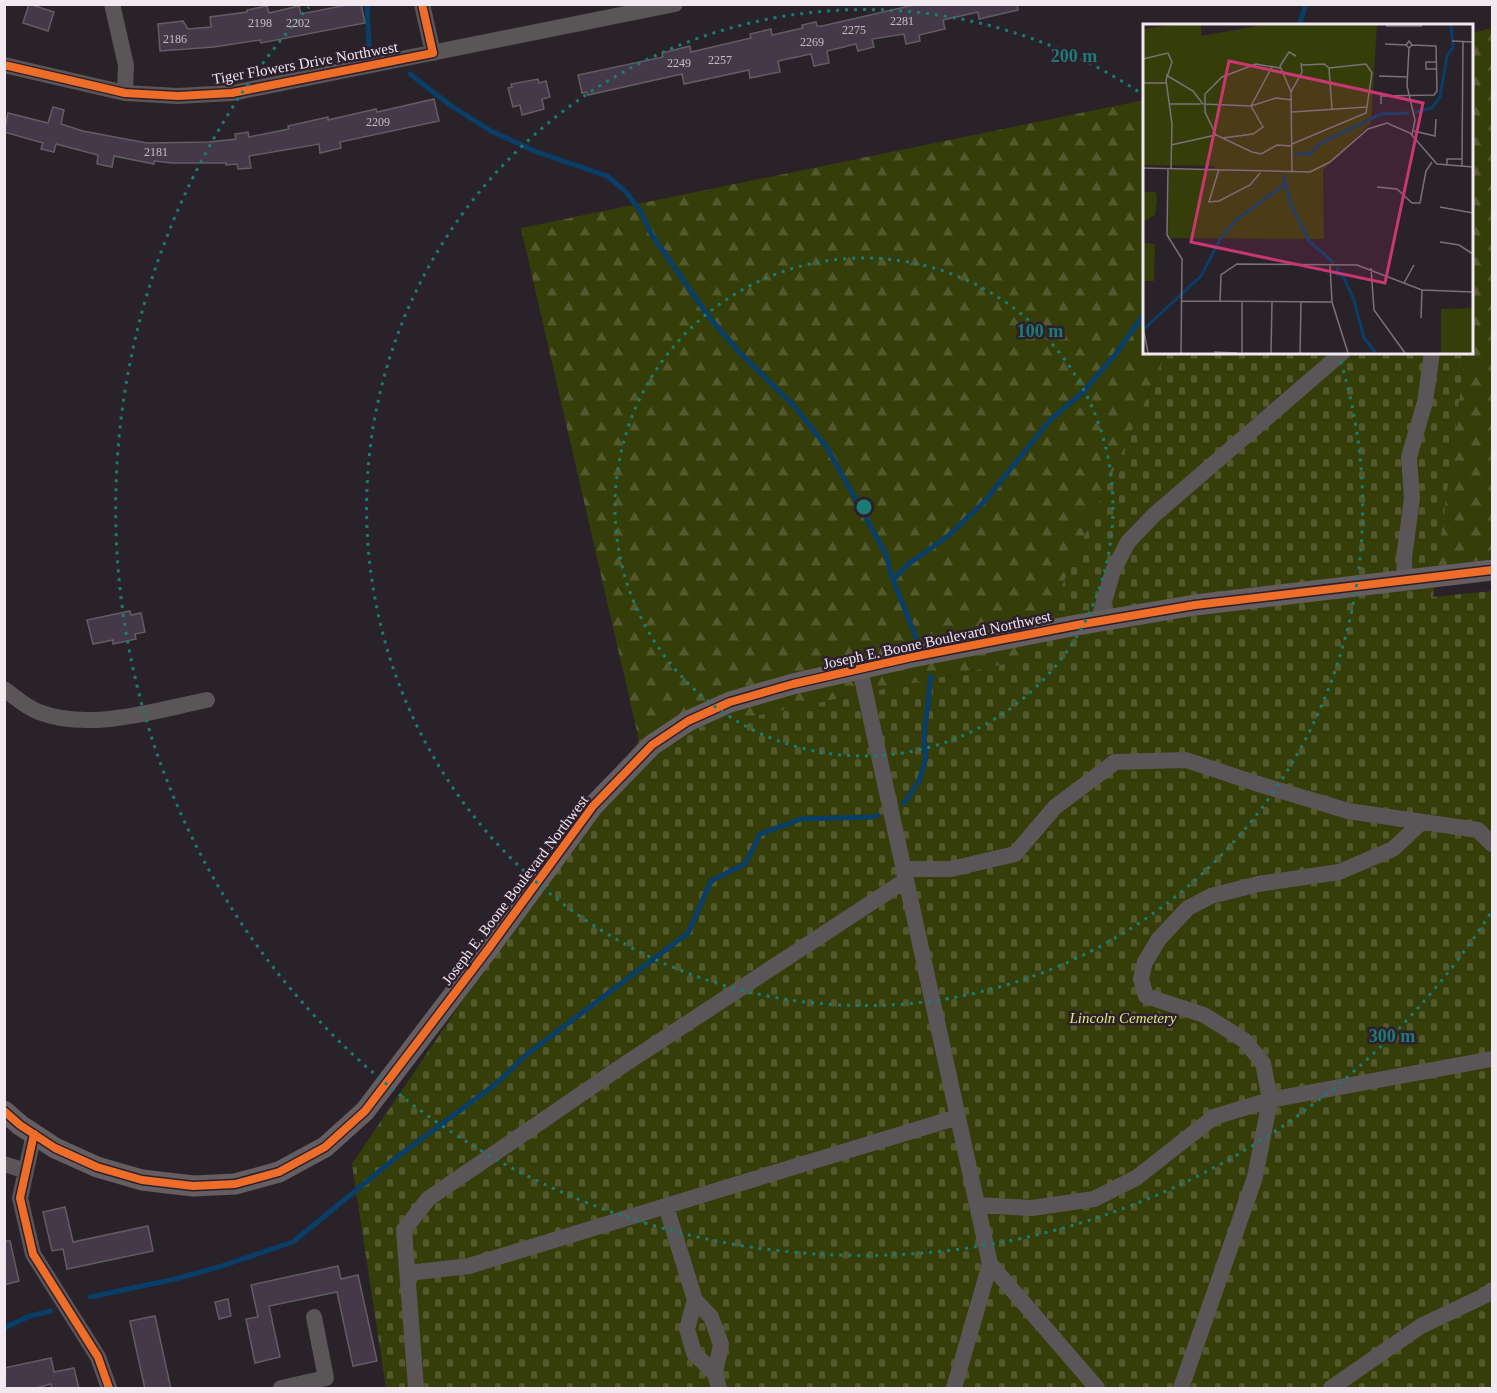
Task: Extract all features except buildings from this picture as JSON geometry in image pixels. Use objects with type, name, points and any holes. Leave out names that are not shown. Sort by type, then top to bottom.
[{"type":"main road","name":"Joseph E. Boone Boulevard Northwest","points":[[4,1111],[55,1148],[97,1167],[142,1180],[193,1186],[235,1184],[279,1172],[326,1147],[365,1111],[593,806],[652,745],[688,721],[730,702],[793,684],[1098,622],[1195,605],[1492,570]]},
{"type":"street","points":[[112,4],[126,65],[125,93]]},
{"type":"street","points":[[422,4],[433,53]]},
{"type":"street","name":"Tiger Flowers Drive Northwest","points":[[4,65],[125,93],[178,96],[232,93],[675,4]]},
{"type":"street","points":[[1098,622],[1113,571],[1128,542],[1154,515],[1341,354]]},
{"type":"street","points":[[1405,581],[1404,558],[1412,498],[1409,457],[1425,402],[1432,354]]},
{"type":"street","points":[[860,669],[990,1264],[1097,1389]]},
{"type":"street","points":[[4,689],[36,711],[59,719],[82,721],[105,719],[207,700]]},
{"type":"street","points":[[416,1389],[404,1230],[428,1199],[905,875],[951,869],[1015,854],[1055,807],[1115,762],[1186,760],[1348,811],[1422,822],[1486,827],[1492,844]]},
{"type":"street","points":[[1181,1389],[1255,1177],[1270,1101],[1263,1063],[1244,1040],[1204,1015],[1146,996],[1141,979],[1145,962],[1159,939],[1188,908],[1211,896],[1257,884],[1339,872],[1393,849],[1422,822]]},
{"type":"street","points":[[977,1205],[1032,1208],[1094,1200],[1136,1178],[1214,1117],[1270,1101],[1492,1059]]},
{"type":"street","points":[[408,1273],[469,1266],[958,1117]]},
{"type":"street","points":[[34,1134],[20,1198],[33,1254],[98,1357],[109,1389]]},
{"type":"street","points":[[4,1164],[26,1171]]},
{"type":"street","points":[[666,1206],[695,1300],[711,1317],[721,1344],[717,1381]]},
{"type":"street","points":[[954,1389],[990,1264]]},
{"type":"street","points":[[1331,1389],[1420,1326],[1492,1290]]},
{"type":"street","points":[[695,1300],[687,1329],[694,1353],[717,1381]]},
{"type":"street","points":[[281,1389],[326,1378],[314,1317]]},
{"type":"green space","points":[[1492,28],[1492,559],[1436,566],[1464,364],[1461,354],[1473,354],[1473,33]]},
{"type":"green space","points":[[1143,100],[1143,354],[1167,354],[1029,659],[639,740],[521,228]]},
{"type":"green space","name":"Lincoln Cemetery","points":[[1167,354],[1461,354],[1464,364],[1433,597],[1492,591],[1492,1388],[386,1388],[352,1164],[639,740],[1029,659]]},
{"type":"waterway","points":[[367,4],[369,45]]},
{"type":"waterway","points":[[1300,24],[1306,4]]},
{"type":"waterway","points":[[410,74],[450,105],[491,131],[537,152],[607,176],[626,192],[641,212],[652,235],[709,317],[741,354],[794,406],[826,446],[886,554],[891,575],[918,642]]},
{"type":"waterway","points":[[892,576],[895,578],[907,565],[948,536],[984,502],[1050,420],[1082,393],[1115,355],[1143,315]]},
{"type":"waterway","points":[[903,803],[919,781],[926,758],[924,737],[931,676]]},
{"type":"waterway","points":[[90,1297],[175,1279],[293,1242],[393,1160],[497,1083],[526,1055],[688,933],[711,881],[745,864],[760,834],[801,819],[878,815]]},
{"type":"waterway","points":[[4,1328],[30,1316],[51,1311]]},
{"type":"cycle path","points":[[4,65],[125,93],[178,96],[232,93],[433,53],[422,4]]},
{"type":"cycle path","points":[[4,1111],[20,1125],[55,1148],[97,1167],[142,1180],[193,1186],[235,1184],[279,1172],[325,1147],[365,1111],[593,806],[652,745],[688,721],[730,702],[793,684],[912,657],[1077,625],[1195,605],[1492,570]]},
{"type":"cycle path","points":[[34,1134],[20,1198],[33,1254],[98,1357],[109,1388]]}]
